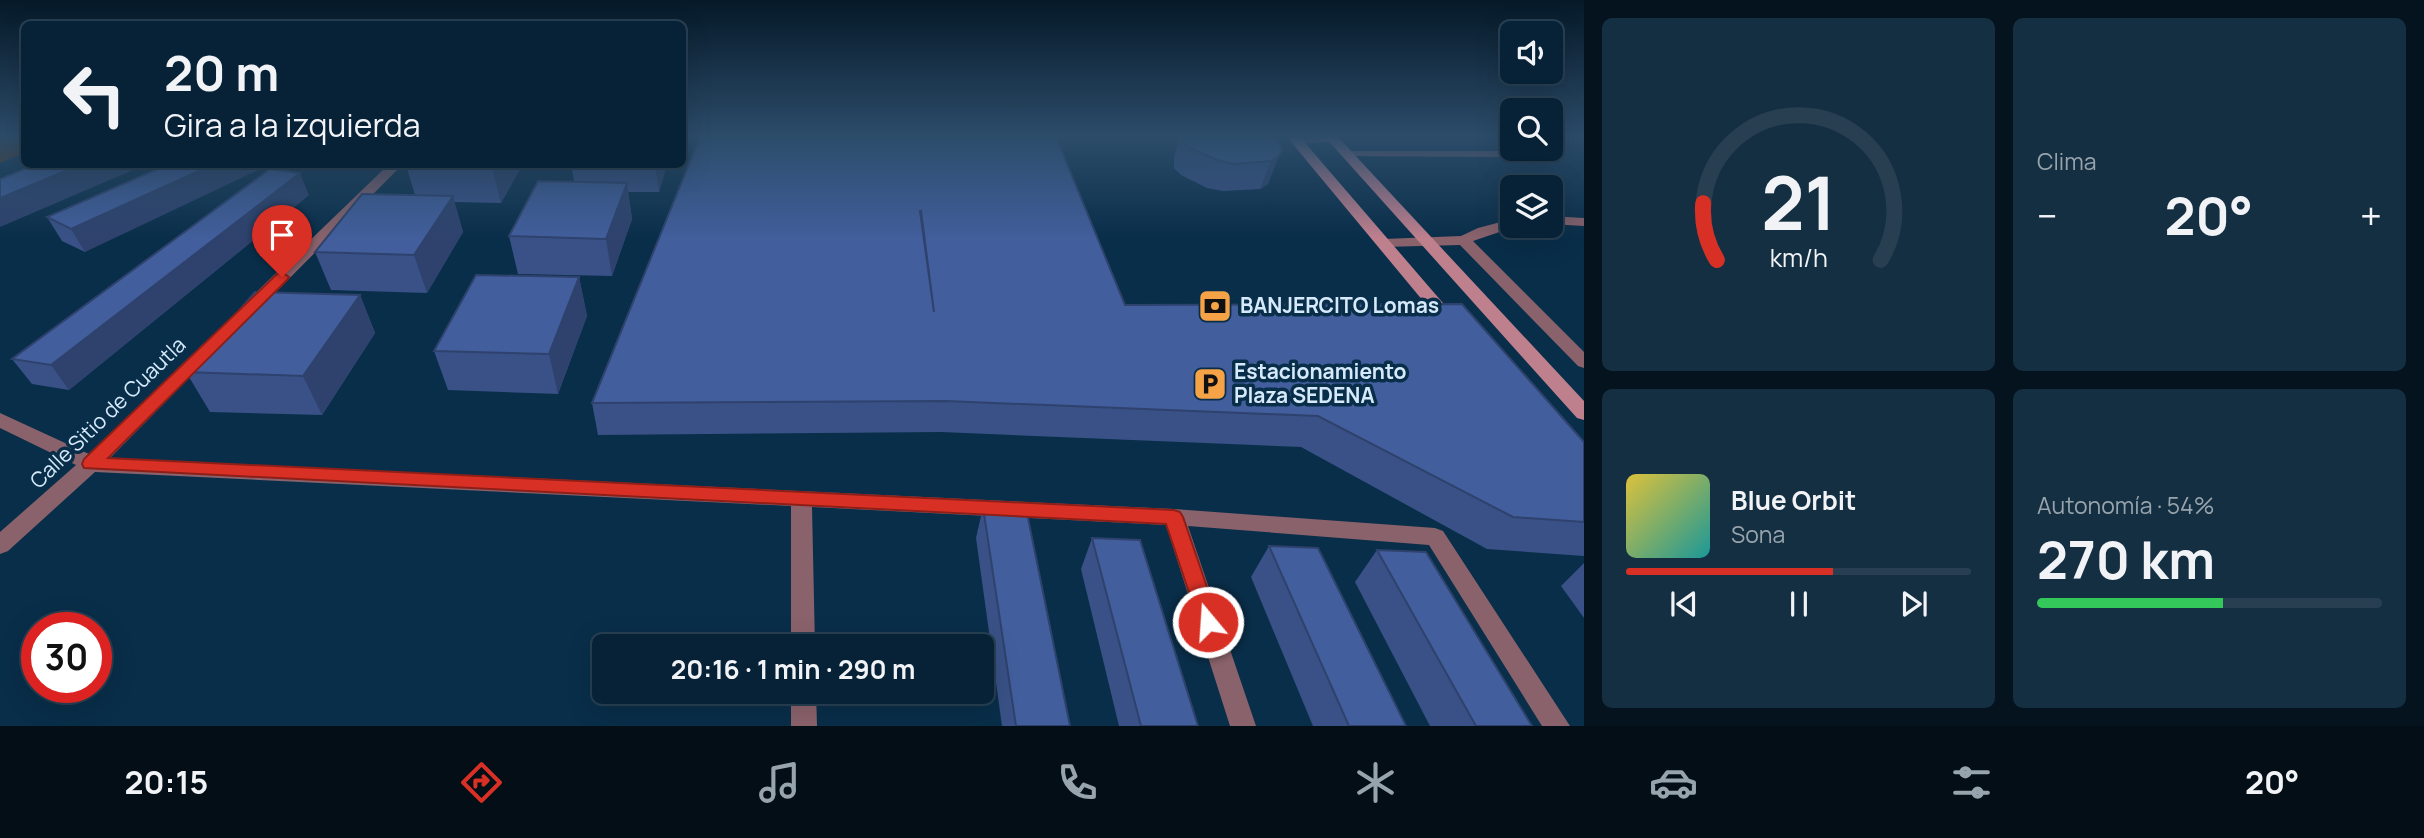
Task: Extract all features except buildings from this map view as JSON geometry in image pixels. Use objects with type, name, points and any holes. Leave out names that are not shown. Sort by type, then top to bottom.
[{"type":"main road","points":[[1321,171],[1463,338]]},
{"type":"main road","points":[[1363,171],[1584,413]]},
{"type":"street","points":[[239,319],[390,171]]},
{"type":"street","points":[[1563,221],[1584,222]]},
{"type":"street","points":[[1383,243],[1464,240],[1500,226]]},
{"type":"street","points":[[1464,240],[1584,362]]},
{"type":"street","name":"Calle Sitio de Cuautla","points":[[0,545],[91,464],[219,338]]},
{"type":"street","points":[[0,420],[91,464],[1174,517],[1435,537],[1557,726]]},
{"type":"street","points":[[802,498],[803,634]]},
{"type":"street","points":[[1174,517],[1243,726]]},
{"type":"street","points":[[803,704],[804,726]]},
{"type":"place","name":"BANJERCITO Lomas","points":[[1215,306]]},
{"type":"place","name":"Estacionamiento Plaza SEDENA","points":[[1210,384]]},
{"type":"route","points":[[282,277],[91,464],[1174,517],[1208,622]]}]
